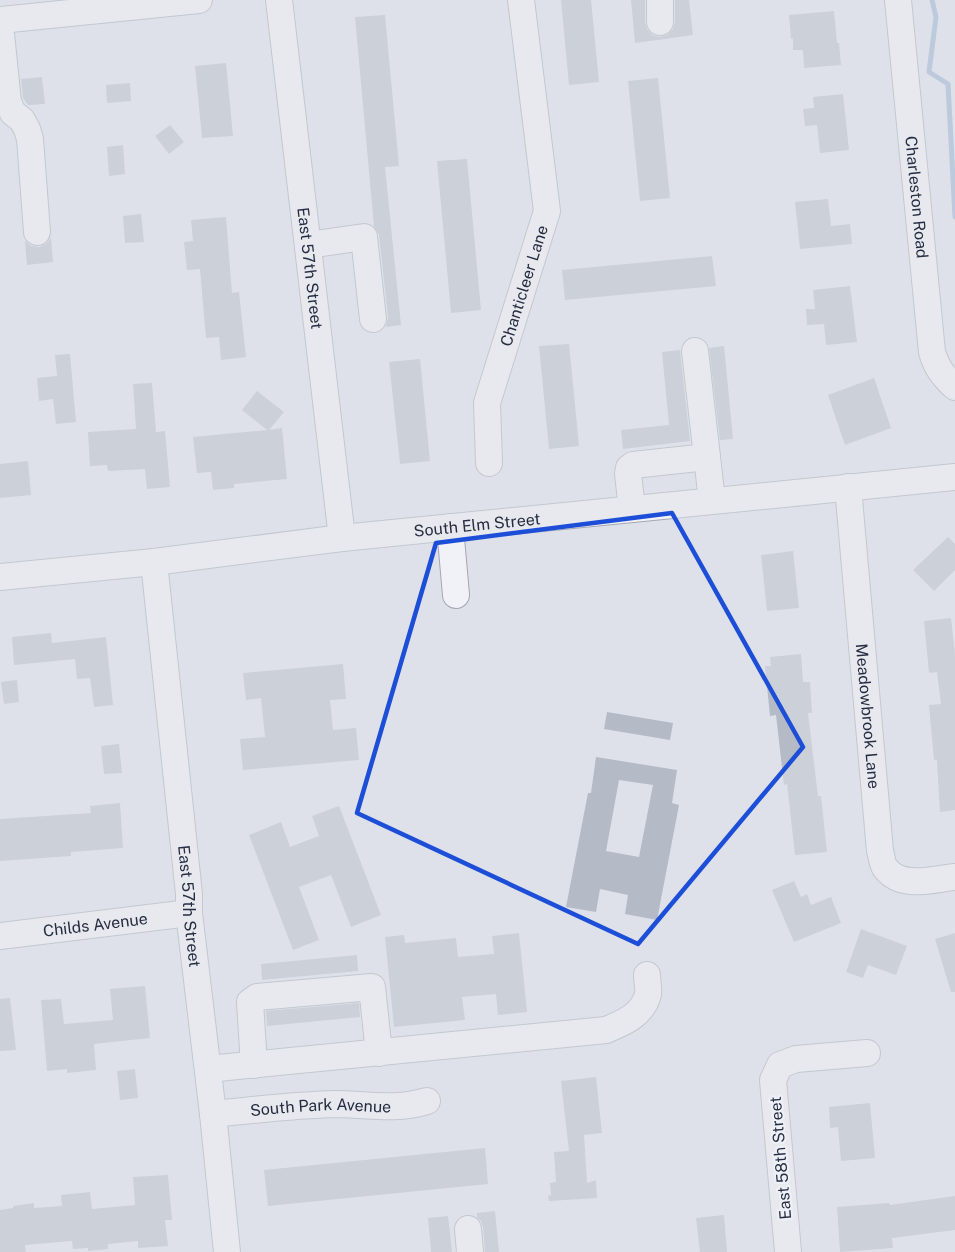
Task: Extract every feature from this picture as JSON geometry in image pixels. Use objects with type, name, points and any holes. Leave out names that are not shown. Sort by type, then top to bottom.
[{"type":"street","points":[[0,20],[199,0]]},
{"type":"street","name":"East 57th Street","points":[[279,0],[342,538]]},
{"type":"street","name":"Chanticleer Lane","points":[[489,463],[487,403],[547,211],[521,0]]},
{"type":"street","name":"Charleston Road","points":[[898,0],[932,352],[935,365],[955,387]]},
{"type":"street","points":[[0,24],[8,102],[13,113],[22,120],[30,140],[37,232]]},
{"type":"street","points":[[308,245],[364,237],[373,320]]},
{"type":"street","points":[[695,351],[712,501]]},
{"type":"street","points":[[632,509],[628,474],[629,468],[633,465],[707,457]]},
{"type":"street","name":"South Elm Street","points":[[0,577],[154,562],[342,538],[955,477]]},
{"type":"street","name":"Meadowbrook Lane","points":[[848,487],[880,851],[885,868],[898,879],[913,881],[955,877]]},
{"type":"street","points":[[450,527],[456,595]]},
{"type":"street","name":"East 57th Street","points":[[154,562],[189,894],[189,913],[227,1252]]},
{"type":"street","name":"Childs Avenue","points":[[0,936],[189,913]]},
{"type":"street","points":[[208,1069],[606,1029],[626,1022],[642,1008],[648,994],[647,975]]},
{"type":"street","points":[[254,1065],[249,1002],[256,997],[372,987],[379,1053]]},
{"type":"street","name":"East 58th Street","points":[[788,1252],[773,1080],[780,1065],[796,1059],[867,1053]]},
{"type":"street","name":"South Park Avenue","points":[[213,1114],[336,1104],[413,1106],[427,1101]]},
{"type":"highlighted area","points":[[672,513],[803,747],[638,944],[357,813],[436,543]]},
{"type":"building","points":[[561,0],[591,0],[599,82],[569,85]]},
{"type":"building","points":[[631,0],[645,0],[647,29],[652,35],[659,37],[667,35],[673,29],[675,0],[689,0],[693,35],[635,43]]},
{"type":"building","points":[[834,11],[841,65],[804,68],[803,50],[793,50],[789,15]]},
{"type":"building","points":[[385,15],[399,166],[385,167],[401,325],[386,327],[388,317],[379,235],[374,227],[355,17]]},
{"type":"building","points":[[226,63],[233,136],[202,138],[195,66]]},
{"type":"building","points":[[42,77],[45,104],[28,105],[23,98],[21,79]]},
{"type":"building","points":[[658,78],[670,198],[640,201],[628,81]]},
{"type":"building","points":[[130,83],[131,101],[107,103],[106,85]]},
{"type":"building","points":[[843,94],[849,150],[820,153],[817,125],[805,126],[803,109],[814,108],[813,97]]},
{"type":"building","points":[[170,125],[184,142],[169,154],[155,136]]},
{"type":"building","points":[[123,145],[125,174],[109,176],[107,147]]},
{"type":"building","points":[[467,159],[481,310],[451,313],[437,161]]},
{"type":"building","points":[[828,199],[831,226],[850,224],[852,244],[800,249],[795,202]]},
{"type":"building","points":[[141,214],[144,242],[125,243],[123,216]]},
{"type":"building","points":[[226,217],[232,293],[239,292],[246,357],[221,360],[219,337],[206,338],[200,269],[187,270],[184,242],[193,241],[191,220]]},
{"type":"building","points":[[51,238],[53,262],[27,265],[25,241],[31,246],[39,247]]},
{"type":"building","points":[[712,256],[716,286],[565,300],[562,270]]},
{"type":"building","points":[[850,286],[857,342],[826,345],[824,324],[807,325],[806,309],[815,309],[813,290]]},
{"type":"building","points":[[569,344],[579,446],[549,449],[539,346]]},
{"type":"building","points":[[724,346],[733,439],[720,440],[709,348]]},
{"type":"building","points":[[680,350],[690,441],[623,449],[621,430],[669,425],[662,352]]},
{"type":"building","points":[[70,354],[76,422],[56,424],[53,399],[39,401],[37,378],[57,376],[55,355]]},
{"type":"building","points":[[420,359],[430,461],[400,464],[389,362]]},
{"type":"building","points":[[874,378],[891,428],[845,445],[828,395]]},
{"type":"building","points":[[152,383],[156,432],[165,431],[170,487],[147,489],[145,469],[108,471],[107,465],[90,466],[88,432],[136,429],[133,384]]},
{"type":"building","points":[[257,391],[284,412],[269,430],[282,428],[287,479],[234,484],[234,488],[213,490],[211,472],[197,473],[193,437],[267,430],[242,410]]},
{"type":"building","points":[[28,461],[31,495],[0,498],[0,464]]},
{"type":"building","points":[[948,537],[955,544],[955,570],[934,591],[913,570]]},
{"type":"building","points":[[793,551],[799,608],[767,611],[761,555]]},
{"type":"building","points":[[951,618],[955,654],[955,810],[940,812],[937,760],[934,760],[929,705],[941,704],[937,672],[929,673],[924,621]]},
{"type":"building","points":[[51,633],[52,643],[106,637],[113,705],[94,707],[90,678],[77,679],[75,659],[14,665],[12,637]]},
{"type":"building","points":[[801,654],[803,682],[810,682],[812,713],[808,713],[827,852],[795,855],[787,784],[784,785],[776,715],[770,716],[765,666],[771,666],[770,657]]},
{"type":"building","points":[[343,664],[346,699],[330,700],[333,730],[356,728],[359,760],[243,770],[240,739],[265,737],[261,698],[246,700],[243,673]]},
{"type":"building","points":[[17,680],[19,702],[4,704],[1,682]]},
{"type":"building","points":[[607,712],[673,723],[670,740],[604,729]]},
{"type":"building","points":[[119,744],[122,773],[104,774],[101,746]]},
{"type":"building","points":[[596,757],[677,770],[672,803],[679,805],[657,920],[625,914],[628,895],[600,889],[596,912],[566,907],[588,793],[591,793]],"holes":[[[619,780],[653,785],[639,857],[606,851]]]},
{"type":"building","points":[[120,803],[123,848],[71,852],[71,856],[0,861],[0,819],[91,813],[90,806]]},
{"type":"building","points":[[339,806],[381,915],[351,927],[331,875],[299,887],[319,940],[293,950],[249,835],[281,822],[290,847],[319,836],[312,816]]},
{"type":"building","points":[[794,881],[801,897],[807,894],[811,905],[831,897],[841,923],[794,942],[772,890]]},
{"type":"building","points":[[861,929],[907,946],[896,975],[868,965],[863,978],[846,972]]},
{"type":"building","points":[[519,933],[527,1012],[498,1015],[496,994],[462,997],[465,1020],[394,1027],[385,937],[404,935],[405,943],[456,938],[458,957],[494,954],[492,936]]},
{"type":"building","points":[[955,933],[955,992],[951,992],[935,939]]},
{"type":"building","points":[[357,955],[358,971],[262,980],[261,964]]},
{"type":"building","points":[[145,986],[150,1038],[94,1044],[96,1070],[67,1073],[67,1069],[47,1071],[41,1000],[61,999],[64,1024],[113,1020],[110,989]]},
{"type":"building","points":[[10,998],[16,1050],[0,1051],[0,999]]},
{"type":"building","points":[[359,1003],[360,1017],[267,1026],[266,1011]]},
{"type":"building","points":[[135,1069],[138,1098],[120,1100],[117,1071]]},
{"type":"building","points":[[596,1077],[602,1133],[584,1135],[587,1183],[596,1180],[597,1198],[549,1201],[550,1183],[556,1182],[554,1152],[569,1151],[561,1081]]},
{"type":"building","points":[[870,1103],[875,1158],[841,1161],[838,1127],[830,1128],[829,1107]]},
{"type":"building","points":[[485,1148],[488,1184],[268,1206],[264,1170]]},
{"type":"building","points":[[168,1175],[172,1220],[165,1220],[168,1246],[138,1248],[138,1241],[108,1244],[108,1249],[88,1251],[88,1248],[73,1249],[72,1241],[25,1245],[26,1252],[0,1252],[0,1210],[34,1203],[34,1208],[62,1206],[61,1195],[90,1192],[92,1209],[135,1205],[133,1177]]},
{"type":"building","points":[[955,1196],[955,1230],[892,1238],[893,1248],[840,1252],[837,1207],[889,1203],[890,1205]]},
{"type":"building","points":[[495,1211],[499,1252],[485,1252],[483,1227],[477,1218],[477,1213]]},
{"type":"building","points":[[724,1215],[727,1252],[700,1252],[696,1218]]},
{"type":"building","points":[[448,1216],[452,1252],[431,1252],[428,1218]]},
{"type":"waterway","points":[[932,0],[936,17],[929,72],[948,84],[955,217]]}]
